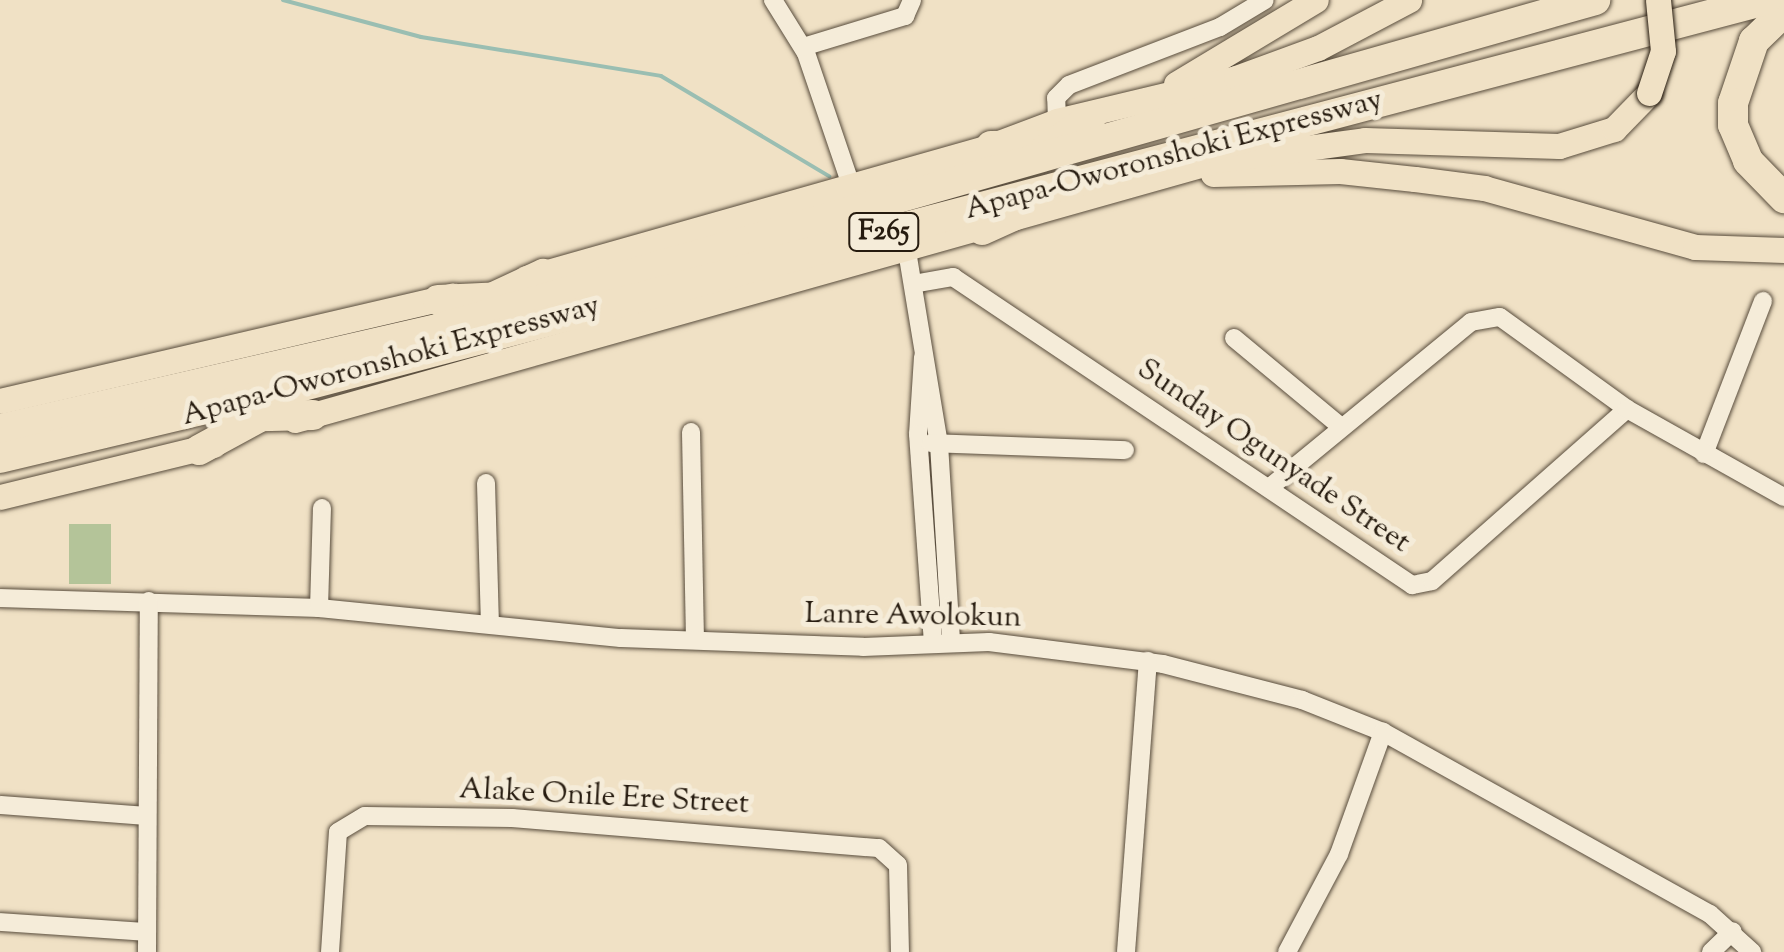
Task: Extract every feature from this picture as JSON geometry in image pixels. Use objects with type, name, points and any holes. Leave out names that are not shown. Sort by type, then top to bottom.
[{"type":"highway","name":"Apapa-Oworonshoki Expressway","points":[[0,429],[548,285],[1098,130],[1595,0]]},
{"type":"highway","name":"Apapa-Oworonshoki Expressway","points":[[0,458],[191,415],[308,400],[1115,182],[1766,0]]},
{"type":"highway","points":[[1784,12],[1743,61],[1733,114],[1748,161],[1784,198]]},
{"type":"highway","points":[[998,158],[1055,133],[1098,130]]},
{"type":"highway","points":[[978,219],[1115,182]]},
{"type":"highway","points":[[439,314],[548,285]]},
{"type":"highway","points":[[199,450],[258,418],[308,400]]},
{"type":"highway","points":[[191,415],[258,418]]},
{"type":"main road","points":[[1140,102],[1316,0]]},
{"type":"main road","points":[[1140,102],[1284,62],[1409,0]]},
{"type":"main road","points":[[1178,176],[1218,160],[1311,142],[1560,146],[1614,128],[1649,92],[1663,50],[1658,0]]},
{"type":"main road","name":"Apapa-Oworonshoki Expressway","points":[[1098,130],[1140,102]]},
{"type":"main road","name":"Apapa-Oworonshoki Expressway","points":[[548,285],[851,185],[998,158]]},
{"type":"main road","points":[[1178,176],[1340,171],[1415,178],[1484,188],[1694,247],[1784,250]]},
{"type":"main road","name":"Apapa-Oworonshoki Expressway","points":[[1115,182],[1178,176]]},
{"type":"main road","name":"Apapa-Oworonshoki Expressway","points":[[0,496],[199,450],[308,400],[907,251],[978,219]]},
{"type":"main road","name":"Apapa-Oworonshoki Expressway","points":[[0,401],[439,314]]},
{"type":"street","points":[[773,0],[804,47],[851,185]]},
{"type":"street","points":[[804,47],[905,16],[912,0]]},
{"type":"street","points":[[1055,133],[1056,98],[1069,85],[1208,32],[1265,0]]},
{"type":"street","points":[[907,251],[939,444],[942,642]]},
{"type":"street","name":"Sunday Ogunyade Street","points":[[913,284],[954,277],[1412,584],[1423,585],[1627,409]]},
{"type":"street","points":[[1704,454],[1762,300]]},
{"type":"street","points":[[1269,488],[1340,426],[1484,318],[1511,322],[1627,409],[1784,497]]},
{"type":"street","points":[[1234,338],[1340,426]]},
{"type":"street","points":[[923,357],[918,443],[942,642]]},
{"type":"street","points":[[691,432],[695,639]]},
{"type":"street","points":[[918,443],[1125,450]]},
{"type":"street","points":[[486,483],[490,624]]},
{"type":"street","points":[[318,608],[322,508]]},
{"type":"street","name":"Lanre Awolokun","points":[[0,598],[318,608],[695,639],[863,646],[942,642],[1148,662],[1302,700],[1384,732],[1614,856],[1733,930],[1752,952]]},
{"type":"street","points":[[147,952],[149,602]]},
{"type":"street","points":[[1126,952],[1148,662]]},
{"type":"street","points":[[1287,952],[1339,854],[1384,732]]},
{"type":"street","points":[[0,805],[146,816]]},
{"type":"street","name":"Alake Onile Ere Street","points":[[330,952],[338,832],[365,816],[532,819],[879,848],[898,865],[900,952]]},
{"type":"street","points":[[0,922],[147,932]]},
{"type":"street","points":[[1711,952],[1733,930]]},
{"type":"green space","points":[[69,524],[111,524],[111,584],[69,584]]},
{"type":"waterway","points":[[283,0],[421,37],[661,76],[829,176]]}]
